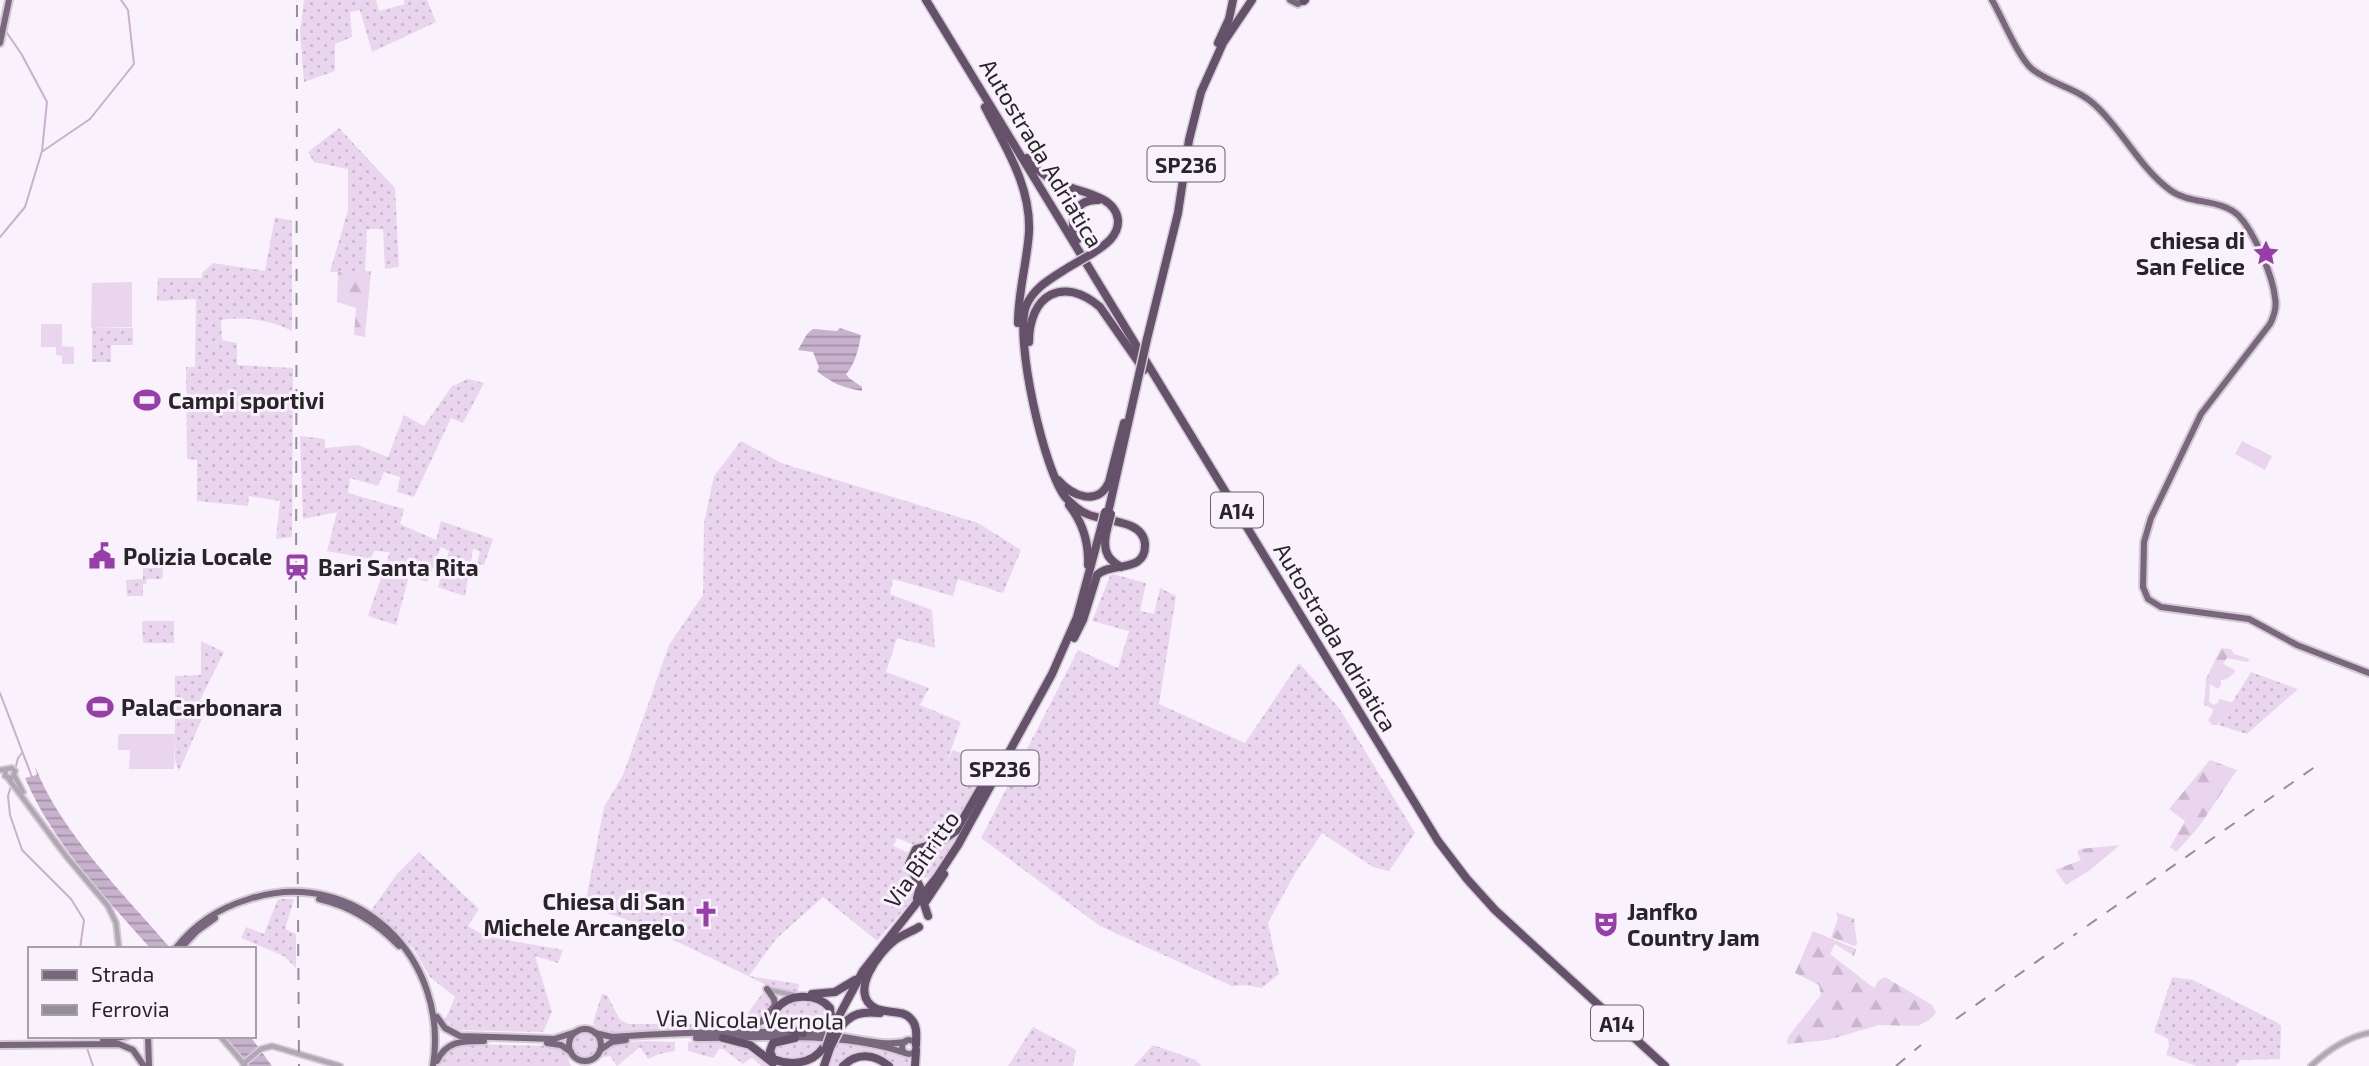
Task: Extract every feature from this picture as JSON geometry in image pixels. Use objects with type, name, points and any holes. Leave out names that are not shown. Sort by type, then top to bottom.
[{"type":"highway","name":"Autostrada Adriatica","points":[[920,0],[1433,842],[1474,895],[1658,1066]]},
{"type":"highway","name":"Autostrada Adriatica","points":[[926,0],[1438,841],[1479,893],[1517,933]]},
{"type":"highway","points":[[1216,50],[1229,19],[1233,0]]},
{"type":"highway","name":"SP236","points":[[1146,339],[1174,214],[1191,117],[1205,72],[1216,50],[1250,0]]},
{"type":"highway","name":"SP236","points":[[1108,513],[1124,423],[1178,214],[1189,140],[1201,92],[1223,43],[1250,0]]},
{"type":"highway","name":"A14","points":[[972,75],[1028,160],[1055,182],[1108,202]]},
{"type":"highway","name":"A14","points":[[985,107],[1014,162],[1028,207],[1029,235],[1018,324],[1023,364],[1030,376]]},
{"type":"highway","name":"A14","points":[[1108,202],[1093,199],[1082,203],[1074,213],[1073,225],[1076,239],[1108,298]]},
{"type":"highway","points":[[1077,617],[1088,570],[1088,548],[1079,520],[1055,486],[1046,457],[1034,406],[1023,331],[1026,307],[1041,285],[1110,240],[1117,229],[1117,216],[1108,202]]},
{"type":"highway","name":"A14","points":[[1030,376],[1029,331],[1034,310],[1049,296],[1059,292],[1081,295],[1100,307],[1148,374]]},
{"type":"highway","name":"SP236","points":[[1108,513],[1134,387]]},
{"type":"highway","points":[[1050,469],[1072,493],[1088,497],[1100,494],[1109,482],[1124,423]]},
{"type":"highway","points":[[1050,469],[1063,494],[1084,513],[1131,526],[1144,538],[1144,554],[1134,565],[1106,568],[1097,575],[1083,620],[1072,641]]},
{"type":"highway","name":"Via Bitritto","points":[[831,1036],[874,962],[945,873],[974,825],[1072,641],[1086,604],[1108,513]]},
{"type":"highway","points":[[1104,528],[1105,552],[1111,561],[1121,567]]},
{"type":"highway","name":"Via Bitritto","points":[[824,1064],[831,1036],[858,980],[937,877],[1058,662],[1077,617],[1104,528]]},
{"type":"highway","points":[[909,912],[920,892],[919,883],[909,863],[912,853],[916,849],[948,838],[961,826],[995,765]]},
{"type":"highway","points":[[914,873],[926,878],[936,873],[965,831]]},
{"type":"highway","points":[[930,911],[925,902],[945,873]]},
{"type":"highway","points":[[911,1045],[916,1030],[911,1019],[901,1013],[876,1009],[866,999],[864,985],[874,962],[895,940],[919,927]]},
{"type":"highway","points":[[795,995],[830,993],[844,988],[854,980],[880,943],[887,939]]},
{"type":"highway","name":"Autostrada Adriatica","points":[[1569,981],[1665,1066]]},
{"type":"highway","points":[[799,1035],[778,1021],[775,1011],[781,1003],[805,997],[821,999],[830,1008],[831,1036]]},
{"type":"highway","points":[[799,1035],[773,1043],[770,1051],[773,1059],[784,1064],[803,1063],[814,1057],[849,1017],[860,1012],[901,1016],[909,1020],[912,1026],[914,1066]]},
{"type":"highway","points":[[724,1035],[750,1045],[779,1066]]},
{"type":"highway","points":[[906,1053],[914,1066]]},
{"type":"highway","points":[[845,1066],[855,1060],[866,1059],[876,1060],[887,1066]]},
{"type":"main road","points":[[0,43],[9,0]]},
{"type":"main road","points":[[1290,0],[1298,4],[1305,0]]},
{"type":"main road","points":[[1992,0],[2030,66],[2043,76],[2085,97],[2097,107],[2167,188],[2183,198],[2227,208],[2238,215],[2256,245],[2274,290],[2275,310],[2270,324],[2201,414],[2151,518],[2144,542],[2142,580],[2145,592],[2150,600],[2161,607],[2256,622],[2297,645],[2369,673]]},
{"type":"main road","points":[[179,947],[196,929],[220,911],[256,897],[288,892],[311,894],[346,903],[376,919],[396,937],[417,965],[439,1021],[445,1028],[460,1036],[554,1039],[587,1029],[596,1033],[601,1043],[600,1051],[580,1066]]},
{"type":"main road","points":[[311,894],[363,916],[404,953],[423,987],[432,1025],[433,1066]]},
{"type":"main road","points":[[196,929],[219,915],[256,901],[290,896],[346,903]]},
{"type":"main road","points":[[766,989],[772,995],[775,1005]]},
{"type":"main road","points":[[724,1035],[754,1027],[767,1017],[779,1001],[795,995]]},
{"type":"main road","points":[[433,1006],[436,1040],[433,1066]]},
{"type":"main road","points":[[574,1066],[569,1044],[576,1032]]},
{"type":"main road","name":"Via Nicola Vernola","points":[[596,1033],[608,1037],[845,1036],[911,1045]]},
{"type":"main road","name":"Via Nicola Vernola","points":[[799,1035],[844,1040],[906,1053]]},
{"type":"main road","name":"Via Nicola Vernola","points":[[600,1051],[607,1044],[618,1041],[668,1036]]},
{"type":"main road","points":[[116,1042],[123,1038]]},
{"type":"main road","points":[[146,1038],[147,1066]]},
{"type":"main road","points":[[433,1066],[445,1049],[460,1041],[552,1043],[561,1045],[581,1060],[591,1059]]},
{"type":"main road","points":[[0,1043],[116,1042],[133,1050],[147,1066]]},
{"type":"main road","points":[[911,1045],[911,1054],[906,1053],[903,1046],[911,1045]]},
{"type":"street","points":[[3,775],[6,769],[14,770],[26,799],[65,856],[108,906],[116,923],[119,947]]},
{"type":"street","points":[[3,775],[14,775]]},
{"type":"street","points":[[3,775],[26,799]]},
{"type":"street","points":[[766,989],[795,995]]},
{"type":"street","points":[[2311,1066],[2323,1055],[2354,1037],[2369,1033]]},
{"type":"street","points":[[222,1038],[245,1063],[261,1049],[272,1046],[340,1066]]},
{"type":"green space","points":[[304,0],[376,0],[379,11],[405,4],[404,0],[427,0],[436,22],[372,52],[360,10],[350,12],[352,37],[335,44],[335,71],[304,82],[300,32]]},
{"type":"green space","points":[[339,128],[395,188],[399,267],[385,269],[383,229],[367,229],[365,272],[330,272],[348,210],[348,169],[314,162],[308,152]]},
{"type":"green space","points":[[275,217],[292,221],[292,331],[257,320],[221,320],[222,340],[237,343],[237,365],[293,368],[292,537],[276,539],[280,501],[249,496],[248,506],[197,501],[197,460],[187,459],[186,367],[195,367],[196,299],[157,301],[158,278],[202,278],[202,273],[213,263],[265,271]]},
{"type":"green space","points":[[371,271],[365,337],[354,335],[356,308],[337,302],[338,272]]},
{"type":"green space","points":[[132,282],[132,327],[91,328],[92,283]]},
{"type":"green space","points":[[41,324],[62,324],[62,346],[74,347],[74,364],[62,364],[62,356],[56,355],[56,347],[41,347]]},
{"type":"green space","points":[[92,328],[133,328],[133,345],[111,345],[111,362],[92,362]]},
{"type":"green space","points":[[468,379],[484,383],[463,423],[451,418],[414,497],[397,492],[400,477],[384,472],[378,486],[350,478],[348,493],[404,509],[400,524],[436,540],[441,521],[493,539],[484,565],[477,564],[480,551],[473,549],[465,596],[438,587],[449,551],[441,547],[427,582],[409,576],[396,625],[368,616],[390,552],[374,551],[371,559],[327,551],[337,512],[303,519],[300,436],[325,439],[325,448],[358,445],[388,457],[404,415],[424,426],[452,386]]},
{"type":"green space","points":[[741,441],[781,463],[978,523],[1021,550],[1003,593],[958,579],[953,596],[893,579],[890,594],[932,610],[935,648],[897,638],[886,672],[929,688],[920,705],[961,722],[947,761],[953,750],[992,764],[964,815],[944,835],[932,842],[917,845],[897,838],[893,846],[909,853],[907,867],[915,881],[916,895],[877,941],[823,897],[776,939],[749,976],[799,984],[798,992],[779,991],[641,924],[591,908],[586,900],[604,807],[623,775],[669,645],[703,595],[704,523],[714,476]]},
{"type":"green space","points":[[2242,441],[2272,456],[2265,470],[2235,454]]},
{"type":"green space","points":[[143,568],[163,568],[162,579],[147,579],[146,584],[143,584],[143,596],[127,596],[126,580],[143,579]]},
{"type":"green space","points":[[1113,574],[1146,583],[1140,611],[1154,614],[1160,588],[1176,596],[1159,704],[1245,743],[1299,663],[1339,708],[1415,833],[1389,871],[1373,867],[1322,833],[1294,875],[1268,923],[1279,974],[1262,988],[1232,986],[1100,926],[981,838],[1078,650],[1118,668],[1129,631],[1092,621]]},
{"type":"green space","points":[[142,621],[174,621],[174,643],[143,643]]},
{"type":"green space","points":[[201,641],[224,652],[200,700],[210,708],[201,721],[179,771],[175,760],[175,676],[201,675]]},
{"type":"green space","points":[[2221,648],[2231,649],[2234,654],[2250,659],[2247,662],[2227,658],[2223,664],[2235,670],[2234,673],[2221,680],[2218,689],[2210,684],[2209,702],[2214,705],[2219,699],[2234,703],[2217,725],[2212,725],[2208,720],[2213,709],[2204,705],[2206,679]]},
{"type":"green space","points":[[2251,672],[2298,689],[2247,734],[2218,725]]},
{"type":"green space","points":[[120,734],[175,734],[174,769],[129,769],[130,750],[118,750]]},
{"type":"green space","points":[[2210,760],[2237,770],[2198,828],[2176,852],[2170,847],[2185,821],[2169,809]]},
{"type":"green space","points":[[965,824],[933,876],[926,878],[914,873],[911,864],[917,852],[949,841]]},
{"type":"green space","points":[[2120,845],[2090,870],[2066,885],[2055,870],[2081,860],[2077,852],[2080,849]]},
{"type":"green space","points":[[419,852],[479,909],[468,926],[485,936],[563,950],[558,963],[535,956],[552,1012],[543,1032],[458,1030],[445,1020],[455,997],[430,977],[413,948],[370,912],[397,874]]},
{"type":"green space","points":[[278,899],[294,899],[285,929],[296,934],[296,968],[284,956],[241,938],[246,927],[264,934]]},
{"type":"green space","points":[[1836,912],[1854,919],[1857,945],[1831,937],[1838,919]]},
{"type":"green space","points":[[1813,931],[1856,949],[1854,956],[1835,944],[1830,954],[1874,988],[1879,980],[1885,977],[1932,1005],[1936,1013],[1918,1026],[1879,1025],[1828,1040],[1787,1044],[1788,1037],[1821,995],[1819,985],[1795,973]]},
{"type":"green space","points":[[2172,977],[2193,980],[2278,1023],[2281,1026],[2280,1059],[2241,1060],[2236,1066],[2197,1066],[2166,1055],[2168,1039],[2154,1032]]},
{"type":"green space","points":[[764,991],[773,1003],[766,1013],[748,1026],[726,1031],[690,1031],[688,1024],[741,1023]]},
{"type":"green space","points":[[602,994],[607,995],[620,1020],[629,1024],[674,1024],[675,1031],[618,1034],[599,1029],[593,1023]]},
{"type":"green space","points":[[820,1000],[831,1016],[829,1028],[796,1030],[779,1019],[780,1008],[791,1001]]},
{"type":"green space","points":[[1033,1027],[1076,1050],[1073,1066],[1008,1066]]},
{"type":"green space","points":[[585,1031],[595,1035],[599,1045],[595,1055],[585,1059],[575,1055],[571,1045],[575,1035]]},
{"type":"green space","points":[[784,1040],[824,1041],[817,1054],[806,1060],[776,1062],[773,1047]]},
{"type":"green space","points":[[837,1041],[903,1054],[909,1059],[910,1066],[891,1066],[870,1055],[842,1066],[828,1066]]},
{"type":"green space","points":[[675,1042],[675,1051],[648,1059],[640,1047],[617,1066],[610,1056],[602,1057],[605,1048],[618,1043]]},
{"type":"green space","points":[[688,1042],[739,1043],[776,1066],[761,1066],[751,1058],[743,1064],[723,1049],[719,1049],[713,1058],[688,1051]]},
{"type":"green space","points":[[463,1044],[556,1046],[565,1051],[571,1066],[438,1066],[447,1051]]},
{"type":"green space","points":[[1153,1045],[1196,1060],[1201,1066],[1134,1066]]},
{"type":"shaded area","points":[[840,328],[861,335],[854,361],[846,374],[862,387],[862,391],[827,379],[817,371],[819,367],[813,352],[798,350],[813,329],[837,331]]},
{"type":"shaded area","points":[[35,766],[60,815],[77,838],[169,947],[149,947],[65,847],[25,778],[37,775]]},
{"type":"shaded area","points":[[225,1038],[251,1038],[272,1066],[248,1066],[249,1061],[241,1058]]},
{"type":"waterway","points":[[43,151],[90,119],[134,64],[128,10],[121,0]]},
{"type":"waterway","points":[[0,237],[25,207],[42,151],[47,102],[5,30]]},
{"type":"waterway","points":[[0,693],[32,777]]},
{"type":"waterway","points":[[15,770],[22,753]]},
{"type":"waterway","points":[[11,786],[8,796],[10,815],[22,850],[71,899],[84,920],[80,947]]},
{"type":"waterway","points":[[87,1048],[93,1066]]},
{"type":"railway","points":[[296,617],[297,0]]},
{"type":"railway","points":[[296,608],[299,1066]]},
{"type":"railway","points":[[2087,926],[2322,762]]},
{"type":"railway","points":[[1956,1019],[2077,933]]},
{"type":"railway","points":[[1896,1066],[1921,1045]]},
{"type":"place","name":"chiesa di San Felice","points":[[2266,253]]},
{"type":"place","name":"Campi sportivi","points":[[147,400]]},
{"type":"place","name":"Polizia Locale","points":[[102,556]]},
{"type":"place","name":"Bari Santa Rita","points":[[297,567]]},
{"type":"place","name":"PalaCarbonara","points":[[100,707]]},
{"type":"place","name":"Chiesa di San Michele Arcangelo","points":[[706,914]]},
{"type":"place","name":"Janfko Country Jam","points":[[1606,924]]}]
